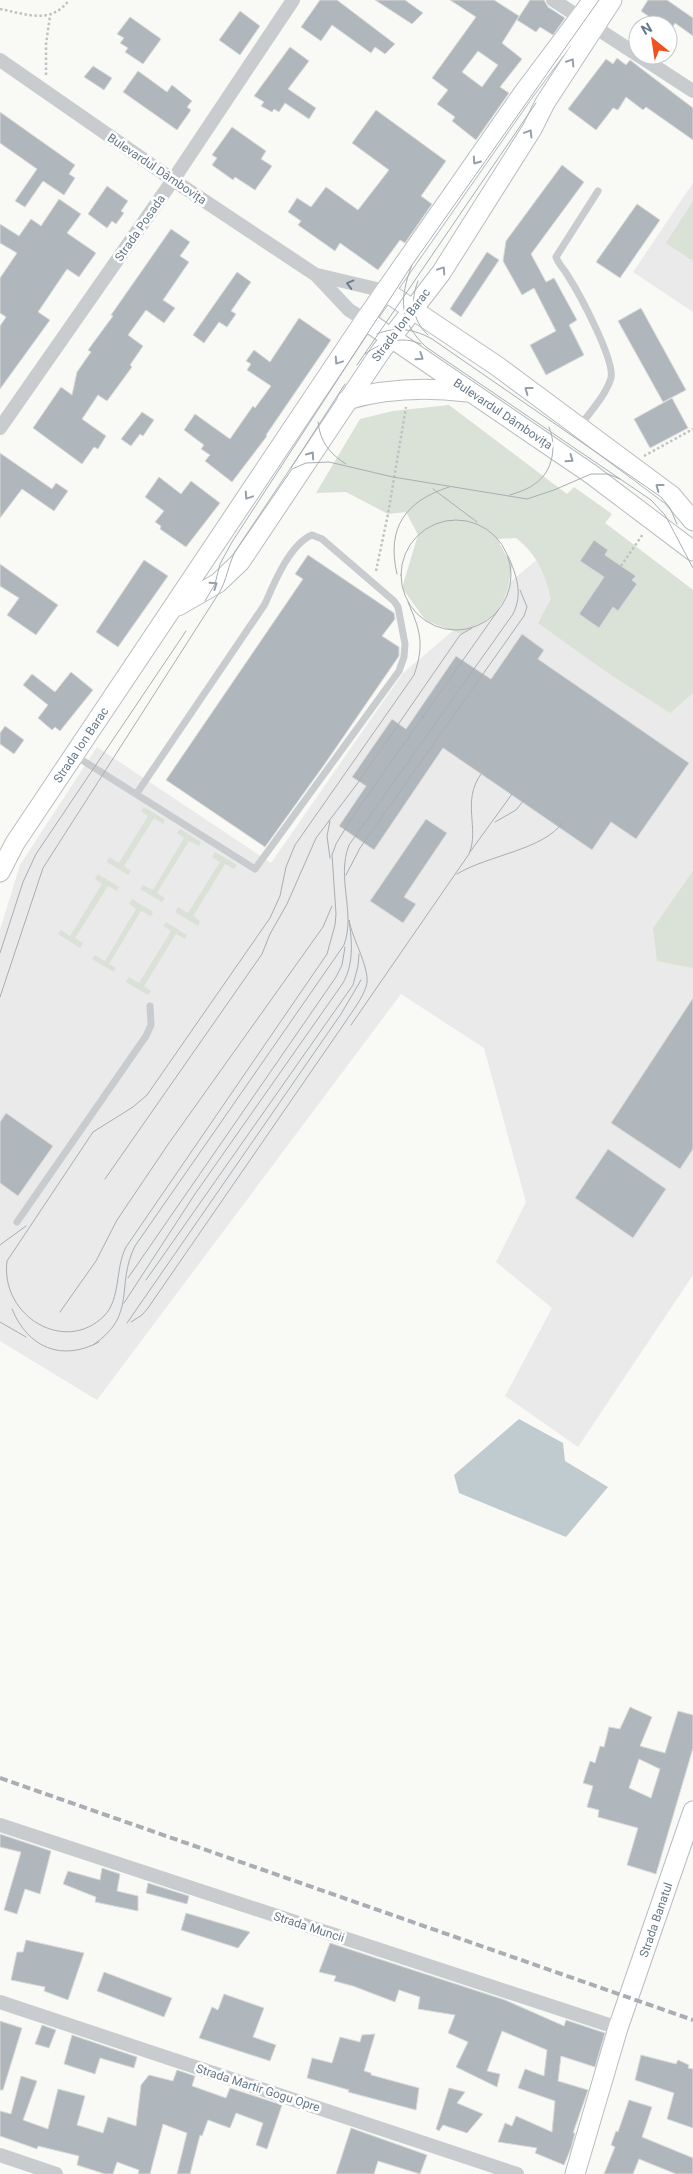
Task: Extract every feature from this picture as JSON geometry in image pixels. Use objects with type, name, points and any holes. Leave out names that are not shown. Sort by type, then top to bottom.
[{"type":"street","name":"Strada Posada","points":[[0,428],[173,180],[293,0]]},
{"type":"street","points":[[553,0],[693,91]]},
{"type":"street","name":"Strada Ion Barac","points":[[162,624],[182,602],[218,583],[240,562],[347,400],[391,338],[441,273],[532,129],[587,22],[593,0]]},
{"type":"street","name":"Strada Ion Barac","points":[[1,868],[15,843],[365,320],[524,92],[587,22],[612,0]]},
{"type":"street","name":"Bulevardul Dâmbovița","points":[[0,60],[173,180],[316,275],[349,310],[584,469],[693,551]]},
{"type":"street","name":"Bulevardul Dâmbovița","points":[[316,275],[385,291],[462,342],[675,498],[693,521]]},
{"type":"street","points":[[347,400],[366,394],[394,390],[437,388],[471,393]]},
{"type":"street","name":"Strada Banatul","points":[[575,2174],[618,2028],[693,1811]]},
{"type":"street","name":"Strada Muncii","points":[[0,1825],[618,2028]]},
{"type":"street","name":"Strada Martir Gogu Opre","points":[[0,2002],[516,2174]]},
{"type":"street","points":[[0,2155],[56,2174]]},
{"type":"lane","points":[[579,427],[604,391],[611,373],[607,354],[591,319],[556,257],[598,191]]},
{"type":"lane","points":[[74,755],[137,793],[255,870],[399,671],[404,657],[405,644],[398,607],[394,601],[322,539],[312,535],[303,539],[279,573],[265,604],[137,793]]},
{"type":"lane","points":[[17,1222],[146,1036],[151,1025],[150,1006]]},
{"type":"path","points":[[0,9],[50,16],[63,9],[69,0]]},
{"type":"path","points":[[46,93],[46,44],[50,16]]},
{"type":"path","points":[[373,583],[388,514],[408,398]]},
{"type":"path","points":[[629,464],[693,428]]},
{"type":"path","points":[[621,566],[653,520]]},
{"type":"shaded area","points":[[693,183],[693,312],[633,272]]},
{"type":"shaded area","points":[[693,201],[693,261],[666,243]]},
{"type":"shaded area","points":[[449,405],[567,494],[574,487],[612,514],[605,523],[693,590],[693,693],[670,713],[608,673],[538,623],[551,599],[549,590],[535,558],[516,538],[497,539],[512,566],[503,601],[492,615],[462,634],[426,621],[402,588],[418,535],[406,512],[388,514],[346,492],[316,493],[360,419],[393,411]]},
{"type":"shaded area","points":[[592,513],[693,590],[693,1275],[578,1447],[505,1396],[552,1308],[496,1262],[526,1202],[484,1048],[401,994],[97,1400],[0,1341],[0,930],[20,865],[97,747],[271,863],[403,673]]},
{"type":"shaded area","points":[[144,807],[165,820],[163,824],[154,818],[124,866],[131,871],[128,875],[107,862],[109,857],[119,863],[148,816],[141,811]]},
{"type":"shaded area","points":[[180,829],[201,842],[199,846],[189,841],[157,893],[165,898],[162,902],[140,889],[143,885],[153,890],[184,838],[177,833]]},
{"type":"shaded area","points":[[215,852],[237,865],[234,869],[225,864],[193,916],[200,921],[198,926],[175,912],[178,907],[188,913],[220,862],[212,857]]},
{"type":"shaded area","points":[[693,871],[693,968],[657,961],[653,928]]},
{"type":"shaded area","points":[[98,874],[119,887],[117,891],[108,886],[75,938],[83,943],[80,948],[58,934],[61,930],[70,936],[102,884],[95,879]]},
{"type":"shaded area","points":[[132,899],[153,912],[151,916],[141,911],[109,964],[116,968],[114,972],[92,959],[95,955],[105,961],[136,909],[129,904]]},
{"type":"shaded area","points":[[166,922],[187,935],[185,939],[176,934],[144,986],[151,991],[148,995],[126,982],[129,977],[139,983],[171,931],[163,926]]},
{"type":"shaded area","points":[[519,1419],[563,1443],[565,1461],[608,1487],[566,1537],[459,1493],[454,1475]]},
{"type":"building","points":[[320,0],[337,0],[395,44],[385,54],[375,47],[371,53],[332,25],[321,41],[301,27]]},
{"type":"building","points":[[375,0],[405,0],[423,13],[412,24]]},
{"type":"building","points":[[450,0],[494,0],[519,16],[502,43],[522,59],[500,87],[509,93],[476,140],[452,121],[455,117],[437,104],[448,90],[432,78],[476,17]],"holes":[[[478,51],[498,65],[482,87],[462,72]]]},
{"type":"building","points":[[530,0],[544,0],[548,7],[565,18],[553,35],[540,27],[536,32],[517,20]]},
{"type":"building","points":[[648,0],[667,0],[693,18],[693,36],[678,25],[678,15],[647,15],[641,11]]},
{"type":"building","points":[[240,11],[260,26],[240,55],[219,40]]},
{"type":"building","points":[[130,17],[161,39],[143,64],[125,52],[128,48],[120,43],[124,38],[117,34]]},
{"type":"building","points":[[290,47],[309,61],[288,89],[316,108],[309,119],[285,103],[279,112],[274,109],[272,112],[261,106],[264,102],[254,96]]},
{"type":"building","points":[[617,58],[626,65],[628,62],[628,65],[637,65],[693,108],[693,140],[646,107],[643,110],[626,97],[618,110],[613,108],[596,130],[568,109],[606,59],[613,64]]},
{"type":"building","points":[[93,66],[112,78],[104,90],[84,77]]},
{"type":"building","points":[[138,71],[167,92],[172,85],[192,101],[187,107],[191,110],[177,130],[123,92]]},
{"type":"building","points":[[376,110],[446,161],[421,196],[432,204],[405,243],[400,240],[378,270],[340,243],[335,251],[298,225],[301,221],[288,212],[297,198],[311,207],[326,187],[358,210],[389,170],[352,143]]},
{"type":"building","points":[[0,112],[75,165],[69,174],[75,178],[64,195],[43,181],[25,207],[15,201],[37,169],[0,143]]},
{"type":"building","points":[[232,127],[266,151],[261,159],[272,166],[255,190],[235,177],[233,180],[212,165],[217,158],[212,155]]},
{"type":"building","points":[[562,165],[584,182],[531,254],[546,282],[554,278],[577,320],[569,325],[584,355],[546,375],[530,345],[556,331],[534,288],[522,295],[503,261],[506,241]]},
{"type":"building","points":[[107,186],[128,201],[121,211],[124,213],[116,224],[112,221],[107,228],[88,214]]},
{"type":"building","points":[[59,199],[81,214],[67,233],[96,253],[79,277],[67,269],[38,312],[50,320],[0,389],[0,326],[6,317],[0,313],[0,278],[17,253],[0,243],[0,224],[19,236],[31,219],[41,226]]},
{"type":"building","points":[[637,204],[660,220],[620,278],[596,262]]},
{"type":"building","points":[[171,229],[190,242],[180,256],[189,262],[163,300],[175,308],[164,323],[146,310],[128,335],[143,346],[130,365],[132,367],[107,401],[98,395],[82,419],[106,436],[98,449],[94,447],[82,464],[33,428],[61,387],[72,395],[77,372],[91,352],[88,350]]},
{"type":"building","points":[[487,252],[499,260],[461,317],[450,309]]},
{"type":"building","points":[[237,272],[251,282],[231,311],[236,314],[227,327],[219,322],[204,343],[193,335]]},
{"type":"building","points":[[641,308],[686,390],[663,402],[618,321]]},
{"type":"building","points":[[299,318],[331,340],[267,436],[232,482],[205,461],[210,455],[201,449],[204,445],[184,430],[195,414],[230,439],[253,406],[255,408],[271,386],[247,370],[251,364],[246,361],[254,350],[270,362]]},
{"type":"building","points":[[672,398],[688,428],[650,448],[634,419]]},
{"type":"building","points":[[142,412],[154,420],[143,436],[140,434],[131,446],[121,439]]},
{"type":"building","points":[[0,453],[52,489],[56,483],[68,491],[54,511],[22,489],[0,518]]},
{"type":"building","points":[[159,477],[181,494],[191,481],[220,503],[186,547],[160,529],[161,526],[155,522],[164,511],[145,497]]},
{"type":"building","points":[[594,540],[608,550],[605,555],[636,576],[632,580],[637,584],[618,611],[613,607],[599,628],[579,614],[604,577],[580,561]]},
{"type":"building","points":[[308,555],[394,613],[395,619],[382,636],[399,647],[399,656],[265,847],[166,780],[303,579],[295,574]]},
{"type":"building","points":[[144,560],[168,576],[118,647],[96,632]]},
{"type":"building","points":[[0,564],[58,605],[36,635],[7,615],[19,598],[0,586]]},
{"type":"building","points":[[522,634],[544,650],[538,659],[689,763],[636,839],[611,822],[592,850],[443,748],[374,850],[339,826],[366,786],[352,777],[392,719],[406,729],[456,656],[491,679]]},
{"type":"building","points":[[71,672],[93,690],[60,731],[55,727],[52,730],[38,718],[48,705],[23,685],[32,674],[55,692]]},
{"type":"building","points":[[5,726],[24,740],[14,754],[0,744],[0,733]]},
{"type":"building","points":[[426,819],[447,833],[404,897],[416,904],[403,923],[370,901]]},
{"type":"building","points":[[693,998],[693,1149],[680,1169],[611,1123]]},
{"type":"building","points":[[6,1113],[53,1146],[18,1196],[0,1183],[0,1122]]},
{"type":"building","points":[[608,1149],[666,1189],[633,1238],[575,1198]]},
{"type":"building","points":[[630,1707],[652,1717],[640,1746],[665,1753],[678,1711],[693,1715],[693,1748],[656,1874],[627,1865],[638,1828],[598,1817],[599,1810],[587,1807],[593,1786],[583,1783],[590,1761],[595,1763],[600,1746],[604,1747],[609,1727],[620,1729]],"holes":[[[639,1759],[660,1769],[651,1798],[629,1788]]]},
{"type":"building","points":[[0,1834],[51,1851],[40,1894],[25,1889],[17,1914],[4,1910],[21,1852],[0,1847]]},
{"type":"building","points":[[102,1868],[120,1874],[117,1891],[138,1896],[138,1911],[95,1902],[96,1897],[63,1884],[68,1871],[100,1880]]},
{"type":"building","points":[[148,1883],[189,1896],[187,1904],[146,1893]]},
{"type":"building","points":[[186,1913],[250,1932],[238,1948],[181,1930]]},
{"type":"building","points":[[26,1940],[84,1953],[68,2000],[44,1991],[45,1987],[11,1980],[17,1952],[23,1952]]},
{"type":"building","points":[[330,1943],[505,2000],[564,2026],[566,2020],[605,2033],[595,2067],[561,2056],[558,2081],[588,2090],[564,2165],[535,2153],[537,2148],[498,2142],[505,2123],[512,2126],[516,2116],[552,2132],[555,2101],[518,2088],[525,2069],[544,2076],[547,2050],[502,2031],[487,2071],[500,2074],[497,2087],[456,2067],[468,2042],[448,2033],[455,2015],[418,2009],[420,1997],[399,1990],[395,2002],[334,1981],[336,1976],[319,1972]]},
{"type":"building","points":[[104,1972],[172,1998],[164,2017],[97,1991]]},
{"type":"building","points":[[224,1994],[264,2008],[253,2037],[276,2045],[270,2061],[199,2038],[212,2007],[218,2010]]},
{"type":"building","points":[[0,2021],[22,2028],[3,2090],[0,2090]]},
{"type":"building","points":[[42,2025],[56,2030],[49,2048],[35,2044]]},
{"type":"building","points":[[375,2034],[364,2071],[371,2073],[371,2075],[419,2088],[416,2110],[348,2092],[349,2090],[307,2078],[312,2058],[332,2063],[340,2037],[360,2042],[362,2035]]},
{"type":"building","points":[[72,2035],[137,2057],[134,2068],[100,2058],[95,2074],[64,2064]]},
{"type":"building","points":[[641,2055],[676,2064],[678,2060],[689,2065],[688,2068],[693,2069],[693,2128],[667,2119],[674,2093],[635,2080]]},
{"type":"building","points":[[177,2070],[195,2076],[192,2086],[226,2098],[230,2088],[282,2105],[267,2149],[256,2145],[263,2123],[236,2113],[230,2128],[208,2120],[202,2136],[200,2135],[190,2174],[177,2174],[187,2133],[163,2124],[150,2174],[138,2174],[139,2170],[117,2162],[113,2174],[105,2174],[77,2165],[79,2156],[38,2146],[37,2149],[0,2136],[0,2111],[11,2114],[21,2076],[37,2081],[23,2120],[48,2129],[58,2089],[85,2096],[77,2125],[103,2133],[108,2117],[136,2126],[141,2085],[149,2075],[173,2081]]},
{"type":"building","points":[[449,2088],[465,2092],[457,2103],[483,2114],[467,2133],[443,2125],[439,2131],[436,2129]]},
{"type":"building","points":[[629,2100],[652,2107],[642,2137],[693,2158],[693,2174],[676,2174],[639,2159],[633,2174],[604,2174],[615,2147],[611,2145],[616,2131],[618,2132]]},
{"type":"building","points":[[351,2128],[427,2155],[420,2174],[378,2161],[374,2174],[336,2174]]},
{"type":"tram line","points":[[599,0],[412,265],[405,288],[404,309],[406,319],[411,328],[426,347],[651,500],[665,515],[693,568]]},
{"type":"tram line","points":[[357,365],[536,103]]},
{"type":"tram line","points":[[205,601],[215,584],[220,564],[232,542],[412,265]]},
{"type":"tram line","points":[[418,281],[415,288],[414,310],[419,323],[428,335]]},
{"type":"tram line","points":[[377,334],[398,329],[412,331],[432,339],[661,497],[670,508],[677,524]]},
{"type":"tram line","points":[[365,354],[378,346],[392,341],[406,340],[421,344]]},
{"type":"tram line","points":[[291,468],[345,384]]},
{"type":"tram line","points":[[318,422],[321,436],[327,447],[346,464]]},
{"type":"tram line","points":[[510,495],[533,485],[546,472],[550,465],[553,450],[549,427]]},
{"type":"tram line","points":[[0,997],[43,868],[219,593],[235,552],[292,469],[306,463],[329,462],[393,477],[527,499],[591,474],[608,474],[620,479]]},
{"type":"tram line","points":[[397,574],[394,543],[397,530],[403,518],[421,500],[449,487]]},
{"type":"tram line","points":[[433,489],[477,522]]},
{"type":"tram line","points":[[456,520],[477,524],[495,536],[507,554],[511,575],[507,596],[495,614],[477,626],[456,630],[435,626],[417,614],[405,596],[401,575],[405,554],[417,536],[435,524],[456,520]]},
{"type":"tram line","points":[[93,1345],[107,1334],[121,1311],[126,1274],[135,1246],[344,945],[348,920],[344,870],[349,845],[513,614],[518,599],[518,585],[508,556]]},
{"type":"tram line","points":[[346,875],[360,848],[524,616],[527,607],[520,590]]},
{"type":"tram line","points":[[408,602],[420,637],[419,654],[414,675],[295,845],[286,867],[280,896],[270,918],[147,1095],[133,1107],[93,1132],[7,1261],[8,1281],[14,1298],[24,1313],[38,1324],[54,1330],[71,1332],[88,1327],[104,1316],[109,1309],[116,1292],[120,1264],[126,1247],[327,954],[336,914],[332,855],[336,844],[353,816],[499,609]]},
{"type":"tram line","points":[[105,1179],[262,954],[270,934],[287,904],[316,838],[357,784],[460,635],[472,628]]},
{"type":"tram line","points":[[0,953],[23,882],[36,854],[186,631]]},
{"type":"tram line","points":[[351,1025],[469,854],[473,834],[472,795],[475,784],[481,774]]},
{"type":"tram line","points":[[470,852],[512,794]]},
{"type":"tram line","points":[[495,822],[516,810],[524,800]]},
{"type":"tram line","points":[[330,821],[327,836],[330,858]]},
{"type":"tram line","points":[[457,874],[470,867],[529,846],[543,839],[563,822]]},
{"type":"tram line","points":[[60,1312],[96,1261],[117,1220],[169,1143],[323,927],[332,906]]},
{"type":"tram line","points":[[124,1303],[195,1194],[343,983],[351,960],[349,920],[366,972],[366,987],[362,996],[148,1308],[142,1315],[131,1322]]},
{"type":"tram line","points":[[128,1278],[336,977],[342,965],[345,947]]},
{"type":"tram line","points":[[146,1280],[353,985],[359,954]]},
{"type":"tram line","points":[[127,1323],[341,1014],[361,980]]},
{"type":"tram line","points":[[0,1245],[26,1226]]},
{"type":"tram line","points":[[12,1309],[27,1333],[37,1342],[48,1348],[59,1351],[72,1351],[99,1342]]},
{"type":"tram line","points":[[0,1322],[26,1337]]},
{"type":"railway","points":[[0,1778],[693,2020]]}]
